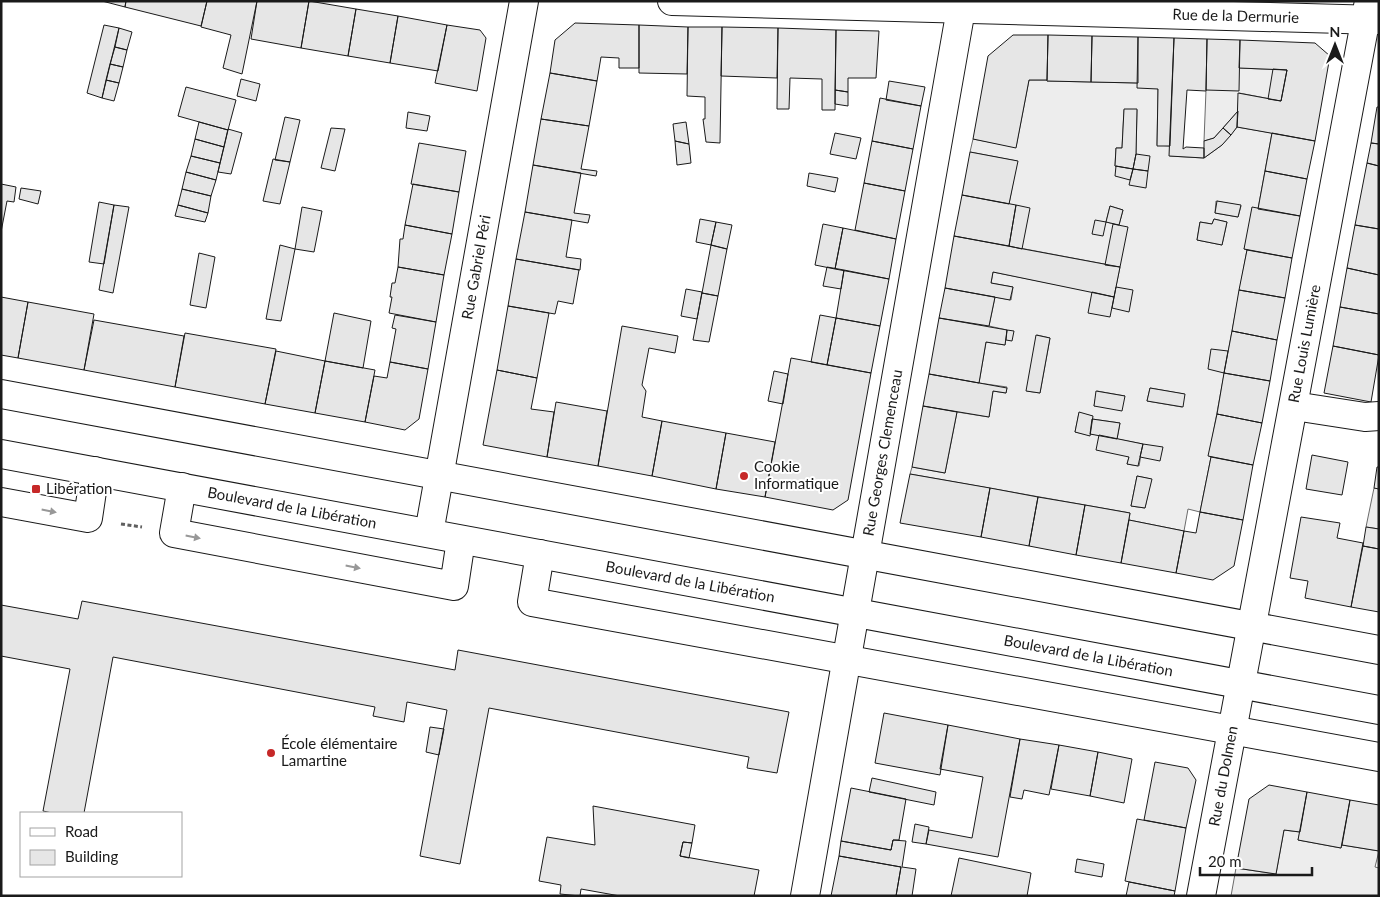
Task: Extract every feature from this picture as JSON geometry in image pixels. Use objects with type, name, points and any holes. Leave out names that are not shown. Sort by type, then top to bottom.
[{"type":"street","name":"Rue Gabriel Péri","points":[[429,533],[524,1]]},
{"type":"street","name":"Rue de la Dermurie","points":[[672,1],[961,9],[1371,14]]},
{"type":"street","name":"Rue Georges Clemenceau","points":[[805,896],[961,9]]},
{"type":"street","name":"Rue Louis Lumière","points":[[1241,684],[1371,14]]},
{"type":"street","points":[[1,394],[440,474],[1379,650]]},
{"type":"street","points":[[1294,406],[1365,418],[1379,416]]},
{"type":"street","name":"Boulevard de la Libération","points":[[1,454],[1379,710]]},
{"type":"street","points":[[1,502],[88,518],[95,471]]},
{"type":"street","points":[[182,487],[174,533],[454,586],[460,540]]},
{"type":"street","points":[[540,554],[532,602],[1379,757]]},
{"type":"street","name":"Rue du Dolmen","points":[[1202,896],[1241,684]]},
{"type":"path","points":[[88,518],[174,533]]},
{"type":"shaded area","points":[[1239,68],[1287,70],[1281,101],[1239,93],[1238,111],[1214,138],[1204,141],[1206,90]]},
{"type":"shaded area","points":[[1029,80],[1138,83],[1158,89],[1157,145],[1170,146],[1170,156],[1204,158],[1222,145],[1237,127],[1272,133],[1258,209],[1244,249],[1247,250],[1200,512],[1188,509],[1184,531],[1129,520],[1130,513],[910,474],[912,467],[945,473],[957,412],[989,417],[993,391],[1006,393],[1007,387],[979,383],[986,342],[1005,345],[1007,330],[989,326],[995,297],[1011,300],[1013,287],[991,283],[993,272],[1114,296],[1120,267],[1009,246],[1016,206],[1009,204],[1017,161],[970,152],[973,139],[1016,147]],"holes":[[[1124,110],[1137,110],[1136,154],[1132,169],[1115,166],[1116,148],[1122,148]],[[1216,201],[1241,206],[1238,217],[1215,213]],[[1110,206],[1123,210],[1119,225],[1106,222]],[[1214,219],[1227,222],[1222,245],[1197,240],[1200,222],[1212,224]],[[1037,335],[1050,338],[1040,393],[1027,391]],[[1150,388],[1184,394],[1182,407],[1147,401]],[[1097,391],[1125,396],[1094,406]],[[1079,413],[1092,416],[1092,419],[1120,423],[1117,439],[1143,444],[1139,466],[1127,464],[1129,457],[1099,435],[1075,432]],[[1137,476],[1151,479],[1145,508],[1131,506]]]},
{"type":"shaded area","points":[[1374,488],[1379,489],[1379,529],[1366,527]]},
{"type":"shaded area","points":[[1284,830],[1300,832],[1298,840],[1341,848],[1342,845],[1379,851],[1375,867],[1379,868],[1379,896],[1231,896],[1236,868],[1276,874]]},
{"type":"building","points":[[102,1],[126,1],[125,7]]},
{"type":"building","points":[[126,1],[207,1],[201,26],[125,7]]},
{"type":"building","points":[[207,1],[257,1],[242,74],[223,68],[231,35],[201,27]]},
{"type":"building","points":[[257,1],[309,1],[301,48],[251,39]]},
{"type":"building","points":[[309,1],[356,9],[348,56],[301,48]]},
{"type":"building","points":[[356,9],[398,16],[390,63],[348,56]]},
{"type":"building","points":[[398,16],[447,25],[438,71],[390,63]]},
{"type":"building","points":[[575,23],[639,25],[639,68],[619,68],[619,58],[601,57],[597,81],[550,73],[555,40]]},
{"type":"building","points":[[104,25],[119,28],[102,98],[87,93]]},
{"type":"building","points":[[447,25],[480,30],[486,38],[477,91],[435,83]]},
{"type":"building","points":[[639,25],[688,27],[687,74],[639,73]]},
{"type":"building","points":[[688,27],[722,27],[720,143],[706,142],[703,119],[705,119],[705,97],[687,96]]},
{"type":"building","points":[[722,27],[778,28],[777,78],[721,76]]},
{"type":"building","points":[[119,28],[132,32],[127,50],[115,47]]},
{"type":"building","points":[[778,28],[836,30],[835,110],[822,110],[822,79],[790,78],[789,109],[777,109]]},
{"type":"building","points":[[836,30],[879,31],[876,78],[848,78],[848,92],[835,90]]},
{"type":"building","points":[[1013,35],[1048,35],[1047,80],[1029,80],[1016,148],[973,139],[988,56]]},
{"type":"building","points":[[1048,35],[1092,36],[1091,82],[1047,81]]},
{"type":"building","points":[[1092,36],[1138,37],[1138,83],[1091,82]]},
{"type":"building","points":[[1138,37],[1174,38],[1170,146],[1157,146],[1158,89],[1137,88]]},
{"type":"building","points":[[1174,38],[1207,39],[1206,91],[1187,90],[1183,149],[1186,147],[1204,148],[1204,158],[1169,156]]},
{"type":"building","points":[[1207,39],[1240,40],[1239,91],[1206,90]]},
{"type":"building","points":[[1240,40],[1315,43],[1330,56],[1315,141],[1237,127],[1238,93],[1281,101],[1287,70],[1239,68]]},
{"type":"building","points":[[115,47],[127,50],[123,67],[110,64]]},
{"type":"building","points":[[110,64],[123,67],[119,83],[106,80]]},
{"type":"building","points":[[1273,69],[1287,70],[1281,101],[1268,99]]},
{"type":"building","points":[[550,73],[597,81],[589,126],[541,119]]},
{"type":"building","points":[[241,79],[260,84],[256,101],[237,96]]},
{"type":"building","points":[[106,80],[119,83],[114,101],[102,98]]},
{"type":"building","points":[[889,81],[925,87],[921,106],[886,100]]},
{"type":"building","points":[[186,87],[236,100],[228,130],[178,116]]},
{"type":"building","points":[[835,90],[848,92],[848,106],[835,104]]},
{"type":"building","points":[[880,98],[921,106],[913,149],[872,141]]},
{"type":"building","points":[[1377,107],[1379,107],[1379,144],[1371,143]]},
{"type":"building","points":[[1124,109],[1137,109],[1136,154],[1133,169],[1115,166],[1116,148],[1122,148]]},
{"type":"building","points":[[1238,111],[1237,127],[1231,135],[1223,128]]},
{"type":"building","points":[[408,112],[430,116],[427,131],[406,128]]},
{"type":"building","points":[[285,117],[300,120],[290,162],[275,160]]},
{"type":"building","points":[[541,119],[589,126],[581,169],[597,171],[596,176],[533,165]]},
{"type":"building","points":[[199,122],[228,130],[224,147],[195,139]]},
{"type":"building","points":[[686,122],[689,144],[675,141],[673,124]]},
{"type":"building","points":[[331,128],[345,129],[335,171],[321,168]]},
{"type":"building","points":[[1223,128],[1231,135],[1222,145],[1204,158],[1204,141],[1214,138]]},
{"type":"building","points":[[228,129],[242,133],[231,174],[218,172]]},
{"type":"building","points":[[835,133],[861,138],[856,159],[830,154]]},
{"type":"building","points":[[1272,133],[1315,141],[1307,179],[1265,171]]},
{"type":"building","points":[[195,139],[224,147],[220,163],[191,156]]},
{"type":"building","points":[[675,141],[689,144],[691,163],[677,165]]},
{"type":"building","points":[[872,141],[913,149],[905,191],[864,183]]},
{"type":"building","points":[[419,143],[466,151],[459,192],[411,184]]},
{"type":"building","points":[[1371,143],[1379,144],[1379,166],[1367,163]]},
{"type":"building","points":[[970,152],[1018,161],[1009,204],[962,195]]},
{"type":"building","points":[[1136,154],[1150,156],[1148,171],[1133,169]]},
{"type":"building","points":[[191,156],[220,163],[216,180],[186,172]]},
{"type":"building","points":[[273,159],[290,162],[280,204],[263,201]]},
{"type":"building","points":[[1367,163],[1379,166],[1379,229],[1355,225]]},
{"type":"building","points":[[533,165],[581,173],[574,213],[590,215],[588,223],[525,212]]},
{"type":"building","points":[[1116,166],[1133,169],[1130,180],[1115,176]]},
{"type":"building","points":[[1133,169],[1148,171],[1146,188],[1129,185]]},
{"type":"building","points":[[1265,171],[1307,179],[1300,216],[1258,209]]},
{"type":"building","points":[[186,172],[216,180],[211,196],[182,189]]},
{"type":"building","points":[[809,173],[838,178],[835,192],[807,186]]},
{"type":"building","points":[[864,183],[905,191],[896,239],[855,230]]},
{"type":"building","points":[[1,184],[16,187],[14,202],[7,201],[1,232]]},
{"type":"building","points":[[413,184],[459,192],[452,234],[405,225]]},
{"type":"building","points":[[21,188],[41,191],[38,204],[19,199]]},
{"type":"building","points":[[182,189],[211,196],[208,213],[178,205]]},
{"type":"building","points":[[962,195],[1016,205],[1009,246],[954,236]]},
{"type":"building","points":[[1217,201],[1241,205],[1238,217],[1215,213]]},
{"type":"building","points":[[99,202],[114,205],[104,264],[89,262]]},
{"type":"building","points":[[114,205],[129,207],[113,293],[99,290]]},
{"type":"building","points":[[178,205],[208,213],[205,222],[175,216]]},
{"type":"building","points":[[1016,205],[1030,208],[1022,249],[1009,246]]},
{"type":"building","points":[[1110,206],[1123,210],[1119,225],[1106,222]]},
{"type":"building","points":[[302,207],[322,211],[314,252],[295,249]]},
{"type":"building","points":[[1252,207],[1300,216],[1292,258],[1244,249]]},
{"type":"building","points":[[525,212],[572,220],[566,257],[581,259],[580,270],[516,259]]},
{"type":"building","points":[[700,219],[716,222],[711,245],[696,242]]},
{"type":"building","points":[[1214,219],[1227,222],[1222,245],[1197,240],[1200,222],[1212,224]]},
{"type":"building","points":[[1095,220],[1106,222],[1103,236],[1092,234]]},
{"type":"building","points":[[716,222],[732,225],[727,249],[711,245]]},
{"type":"building","points":[[823,224],[843,228],[835,269],[815,265]]},
{"type":"building","points":[[1113,224],[1128,227],[1120,267],[1105,265]]},
{"type":"building","points":[[405,225],[452,234],[444,275],[398,267],[400,239],[403,239]]},
{"type":"building","points":[[1355,225],[1379,229],[1379,275],[1347,268]]},
{"type":"building","points":[[843,228],[896,239],[889,279],[835,269]]},
{"type":"building","points":[[954,236],[1120,267],[1114,297],[993,272],[991,283],[1013,287],[1010,300],[945,288]]},
{"type":"building","points":[[280,245],[295,249],[281,321],[266,319]]},
{"type":"building","points":[[711,245],[727,249],[718,296],[702,293]]},
{"type":"building","points":[[1247,250],[1292,258],[1285,298],[1239,290]]},
{"type":"building","points":[[199,253],[215,257],[206,308],[190,305]]},
{"type":"building","points":[[516,259],[579,270],[573,304],[558,301],[555,314],[508,306]]},
{"type":"building","points":[[398,267],[444,275],[436,322],[389,313],[392,283],[395,283]]},
{"type":"building","points":[[827,267],[844,270],[841,289],[823,286]]},
{"type":"building","points":[[1347,268],[1379,275],[1379,314],[1340,307]]},
{"type":"building","points":[[844,270],[889,279],[880,326],[836,318]]},
{"type":"building","points":[[1116,287],[1133,290],[1129,312],[1112,308]]},
{"type":"building","points":[[945,288],[995,297],[989,326],[939,318]]},
{"type":"building","points":[[686,289],[702,292],[697,319],[681,316]]},
{"type":"building","points":[[1239,290],[1285,298],[1277,340],[1232,331]]},
{"type":"building","points":[[1092,292],[1114,297],[1110,317],[1088,313]]},
{"type":"building","points":[[702,293],[718,296],[709,342],[693,340]]},
{"type":"building","points":[[1,297],[28,302],[18,358],[1,355]]},
{"type":"building","points":[[28,302],[94,314],[84,370],[18,358]]},
{"type":"building","points":[[508,306],[549,313],[537,378],[497,370]]},
{"type":"building","points":[[1340,307],[1379,314],[1379,355],[1333,346]]},
{"type":"building","points":[[334,313],[371,321],[363,368],[325,361]]},
{"type":"building","points":[[395,315],[436,322],[428,369],[390,362],[396,329],[392,328]]},
{"type":"building","points":[[820,315],[836,318],[827,365],[811,362]]},
{"type":"building","points":[[836,318],[880,326],[871,373],[827,365]]},
{"type":"building","points":[[939,318],[1007,330],[1005,345],[986,342],[979,383],[929,374]]},
{"type":"building","points":[[94,320],[184,336],[175,387],[84,370]]},
{"type":"building","points":[[622,326],[678,336],[675,353],[649,348],[642,385],[646,391],[642,417],[662,421],[652,476],[598,466]]},
{"type":"building","points":[[1007,330],[1014,331],[1012,341],[1006,340]]},
{"type":"building","points":[[1232,331],[1277,340],[1270,381],[1224,373]]},
{"type":"building","points":[[185,333],[276,349],[265,404],[175,387]]},
{"type":"building","points":[[1036,335],[1050,338],[1040,393],[1026,391]]},
{"type":"building","points":[[1333,346],[1379,355],[1371,402],[1324,393]]},
{"type":"building","points":[[1211,349],[1228,351],[1224,373],[1208,369]]},
{"type":"building","points":[[276,351],[325,361],[315,413],[265,404]]},
{"type":"building","points":[[791,358],[871,373],[848,500],[833,510],[765,497]]},
{"type":"building","points":[[325,361],[375,370],[365,422],[315,413]]},
{"type":"building","points":[[390,362],[428,369],[419,419],[405,430],[365,422],[374,376],[387,378]]},
{"type":"building","points":[[497,370],[537,378],[531,409],[554,412],[547,457],[483,445]]},
{"type":"building","points":[[774,371],[788,374],[783,404],[768,401]]},
{"type":"building","points":[[1224,373],[1270,381],[1262,423],[1217,414]]},
{"type":"building","points":[[929,374],[1007,388],[1006,393],[993,391],[989,417],[923,406]]},
{"type":"building","points":[[1150,388],[1185,394],[1183,407],[1147,401]]},
{"type":"building","points":[[1096,391],[1125,396],[1122,411],[1094,406]]},
{"type":"building","points":[[556,402],[607,411],[598,466],[547,457]]},
{"type":"building","points":[[923,406],[957,412],[945,473],[912,467]]},
{"type":"building","points":[[1079,412],[1093,416],[1090,436],[1075,432]]},
{"type":"building","points":[[1217,414],[1262,423],[1253,465],[1208,456]]},
{"type":"building","points":[[1092,419],[1120,423],[1117,439],[1090,434]]},
{"type":"building","points":[[662,421],[726,433],[716,489],[652,476]]},
{"type":"building","points":[[726,433],[775,442],[765,497],[716,489]]},
{"type":"building","points":[[1099,435],[1143,444],[1138,466],[1127,464],[1129,457],[1096,450]]},
{"type":"building","points":[[1143,444],[1163,447],[1160,461],[1140,457]]},
{"type":"building","points":[[1312,455],[1348,462],[1342,495],[1306,489]]},
{"type":"building","points":[[1211,457],[1253,465],[1243,520],[1200,512]]},
{"type":"building","points":[[1377,467],[1379,467],[1379,489],[1374,488]]},
{"type":"building","points":[[910,474],[990,488],[981,537],[900,523]]},
{"type":"building","points":[[1137,476],[1152,479],[1145,508],[1131,506]]},
{"type":"building","points":[[990,488],[1038,497],[1029,546],[981,537]]},
{"type":"building","points":[[1038,497],[1085,505],[1076,555],[1029,546]]},
{"type":"building","points":[[1085,505],[1130,513],[1121,563],[1076,555]]},
{"type":"building","points":[[1200,512],[1243,520],[1234,566],[1213,580],[1176,573],[1184,531],[1196,533]]},
{"type":"building","points":[[1301,517],[1340,523],[1337,538],[1363,543],[1351,607],[1305,598],[1308,581],[1290,578]]},
{"type":"building","points":[[1129,520],[1184,531],[1176,573],[1121,563]]},
{"type":"building","points":[[1366,527],[1379,529],[1379,549],[1363,546]]},
{"type":"building","points":[[1363,546],[1379,549],[1379,612],[1351,607]]},
{"type":"building","points":[[82,601],[455,670],[458,650],[789,712],[777,773],[747,768],[749,757],[489,708],[460,864],[420,856],[447,710],[407,702],[404,722],[373,716],[375,707],[113,657],[84,812],[48,812],[43,811],[70,669],[1,656],[1,605],[78,619]]},
{"type":"building","points":[[884,713],[948,725],[940,775],[875,763]]},
{"type":"building","points":[[948,725],[1020,739],[998,857],[926,844],[929,830],[972,838],[983,777],[940,769]]},
{"type":"building","points":[[430,727],[444,729],[439,755],[426,752]]},
{"type":"building","points":[[1020,739],[1059,745],[1049,795],[1024,790],[1022,799],[1010,797]]},
{"type":"building","points":[[1059,745],[1098,752],[1090,796],[1051,789]]},
{"type":"building","points":[[1098,752],[1132,759],[1124,803],[1090,796]]},
{"type":"building","points":[[1155,762],[1188,768],[1196,780],[1186,828],[1144,820]]},
{"type":"building","points":[[872,778],[936,792],[934,805],[869,792]]},
{"type":"building","points":[[1269,785],[1307,792],[1300,832],[1284,830],[1276,874],[1236,868],[1249,799]]},
{"type":"building","points":[[851,788],[906,799],[899,840],[893,840],[891,850],[841,841]]},
{"type":"building","points":[[1307,792],[1350,800],[1341,848],[1298,840]]},
{"type":"building","points":[[1350,800],[1379,805],[1379,851],[1342,845]]},
{"type":"building","points":[[593,806],[695,825],[692,843],[683,842],[680,856],[759,870],[754,896],[620,896],[581,889],[580,896],[560,894],[561,885],[539,881],[547,837],[595,845]]},
{"type":"building","points":[[1137,819],[1186,828],[1175,891],[1125,881]]},
{"type":"building","points":[[915,824],[929,827],[926,844],[912,842]]},
{"type":"building","points":[[893,840],[906,841],[902,867],[916,869],[912,896],[896,896],[901,867],[839,856],[841,841],[891,850]]},
{"type":"building","points":[[683,842],[692,843],[689,858],[680,856]]},
{"type":"building","points":[[839,856],[901,867],[896,896],[831,896]]},
{"type":"building","points":[[959,858],[1031,873],[1027,896],[951,896]]},
{"type":"building","points":[[1077,859],[1104,864],[1102,877],[1075,872]]},
{"type":"building","points":[[1129,882],[1175,891],[1174,896],[1126,896]]},
{"type":"place","name":"Cookie Informatique","points":[[744,476]]},
{"type":"place","name":"Libération","points":[[36,489]]},
{"type":"place","name":"École élémentaire Lamartine","points":[[271,753]]}]
